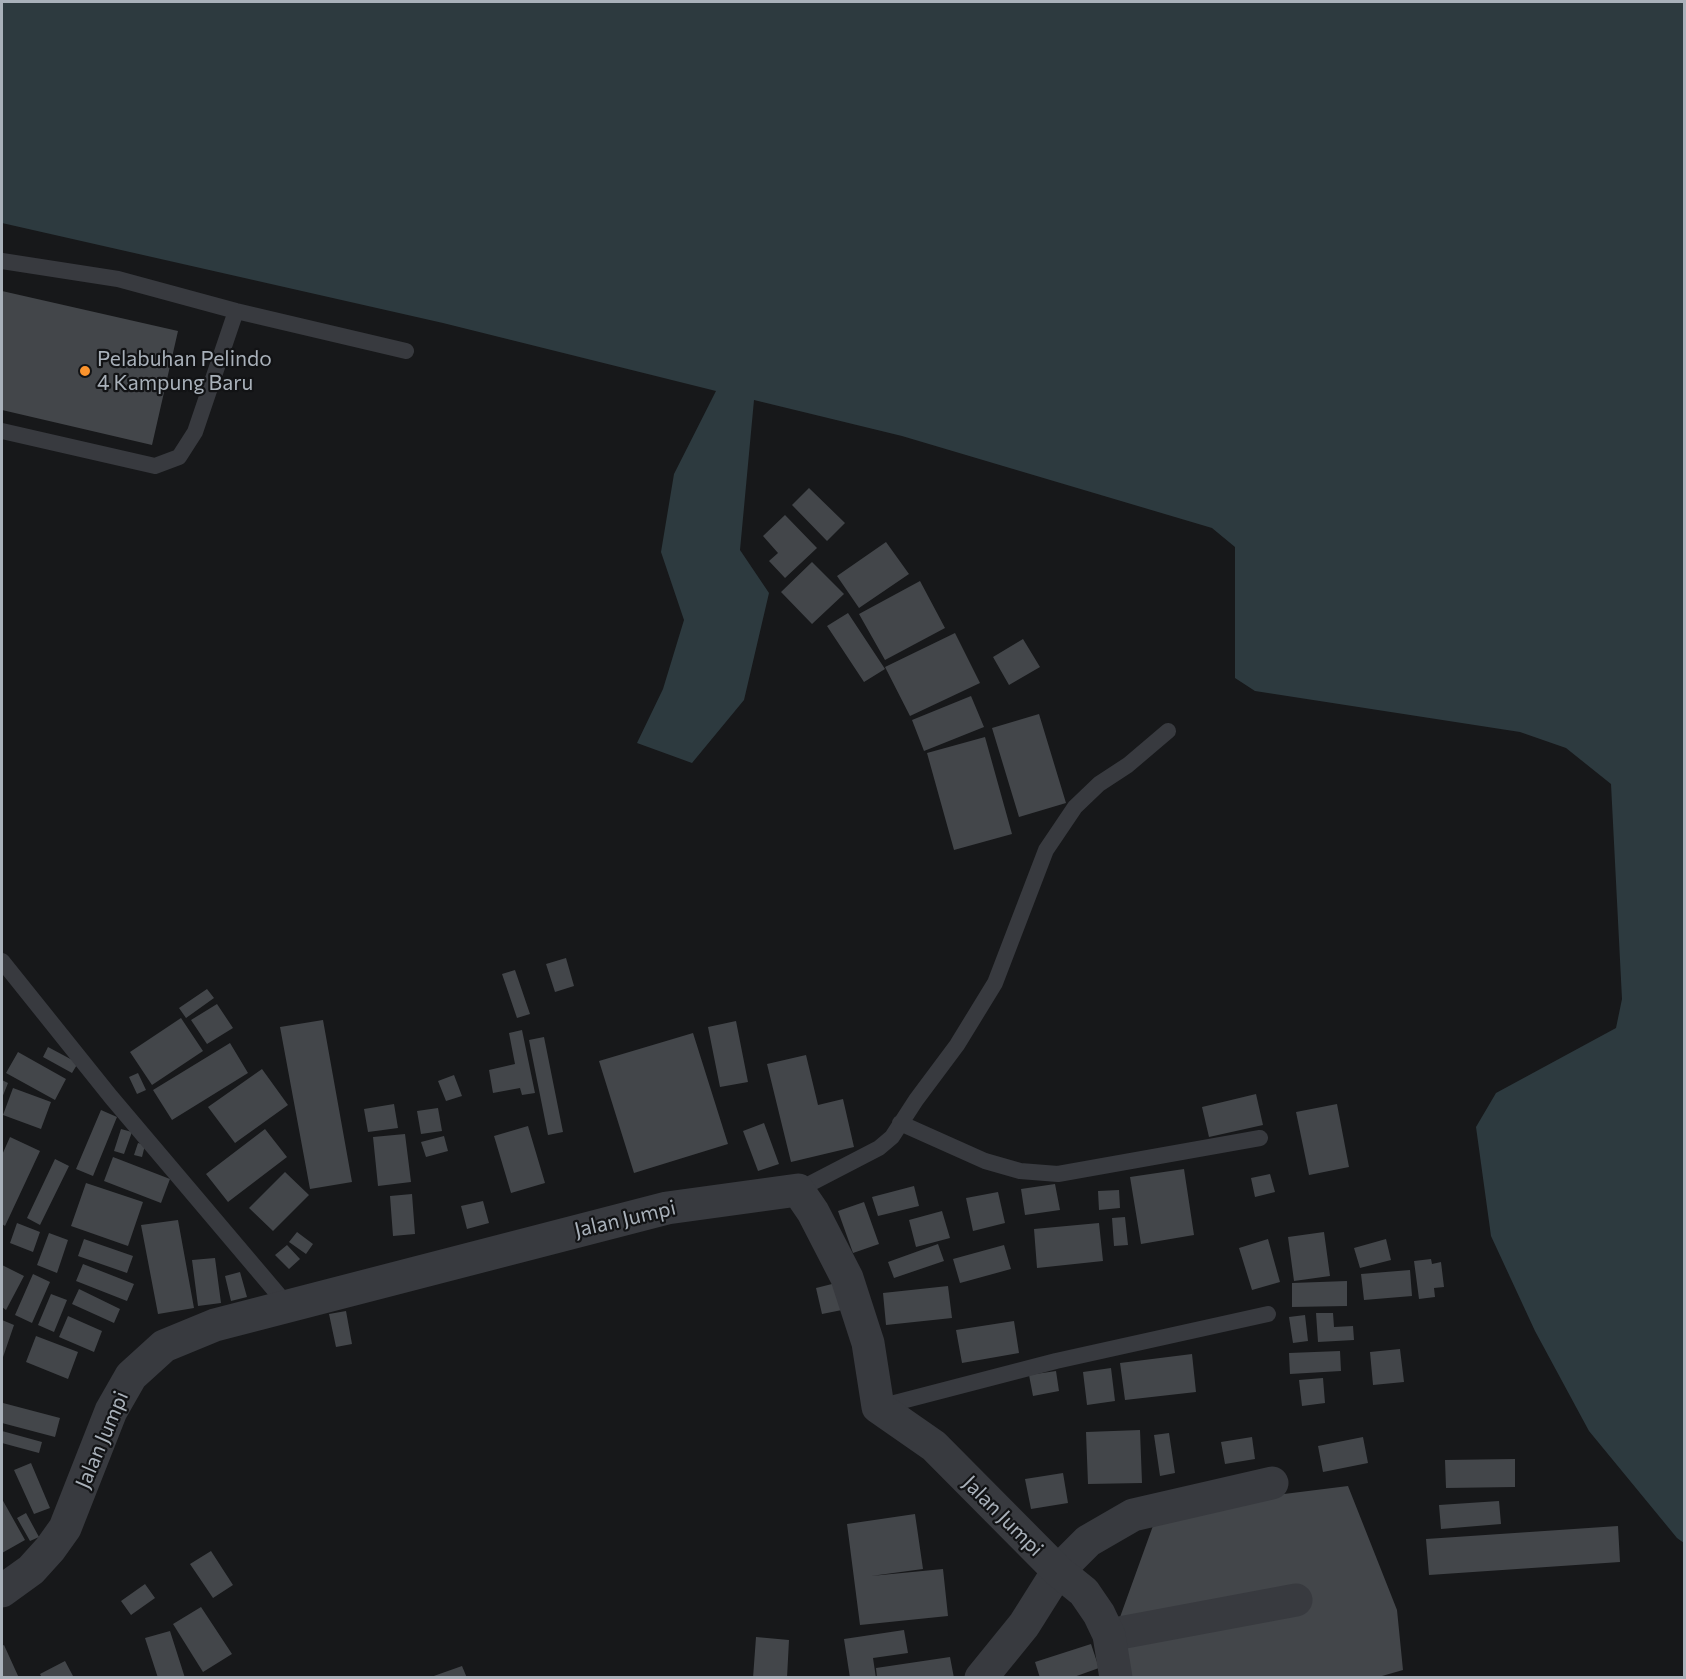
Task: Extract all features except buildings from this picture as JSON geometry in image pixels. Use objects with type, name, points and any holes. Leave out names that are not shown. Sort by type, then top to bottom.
[{"type":"street","name":"Jalan Jumpi","points":[[2,1591],[31,1570],[50,1549],[64,1528],[111,1411],[131,1376],[164,1346],[215,1325],[667,1208],[798,1190]]},
{"type":"street","points":[[798,1190],[813,1212],[847,1278],[868,1343],[878,1407]]},
{"type":"street","name":"Jalan Jumpi","points":[[878,1407],[934,1446],[1058,1571],[1084,1592],[1099,1614],[1109,1635],[1116,1677]]},
{"type":"street","points":[[981,1677],[1024,1625],[1058,1571],[1088,1541],[1133,1515],[1272,1483]]},
{"type":"street","points":[[1109,1635],[1296,1600]]},
{"type":"lane","points":[[2,261],[118,279],[236,312],[406,351]]},
{"type":"lane","points":[[2,431],[155,466],[179,457],[195,432],[236,312]]},
{"type":"lane","points":[[798,1190],[879,1148],[892,1137],[957,1045],[995,983],[1046,850],[1075,807],[1099,784],[1128,765],[1168,730]]},
{"type":"lane","points":[[2,961],[111,1097],[288,1306]]},
{"type":"lane","points":[[900,1123],[985,1161],[1020,1171],[1058,1174],[1260,1138]]},
{"type":"lane","points":[[878,1407],[1056,1361],[1268,1314]]},
{"type":"shaded area","points":[[2,2],[1684,2],[1684,1543],[1677,1538],[1589,1431],[1535,1331],[1491,1236],[1476,1127],[1496,1093],[1616,1028],[1622,999],[1611,784],[1566,748],[1520,732],[1255,691],[1235,678],[1235,547],[1212,528],[902,436],[754,400],[740,550],[769,593],[744,700],[692,763],[637,743],[663,689],[684,620],[661,552],[674,474],[716,391],[443,323],[2,223]]},
{"type":"place","name":"Pelabuhan Pelindo 4 Kampung Baru","points":[[85,371]]}]
